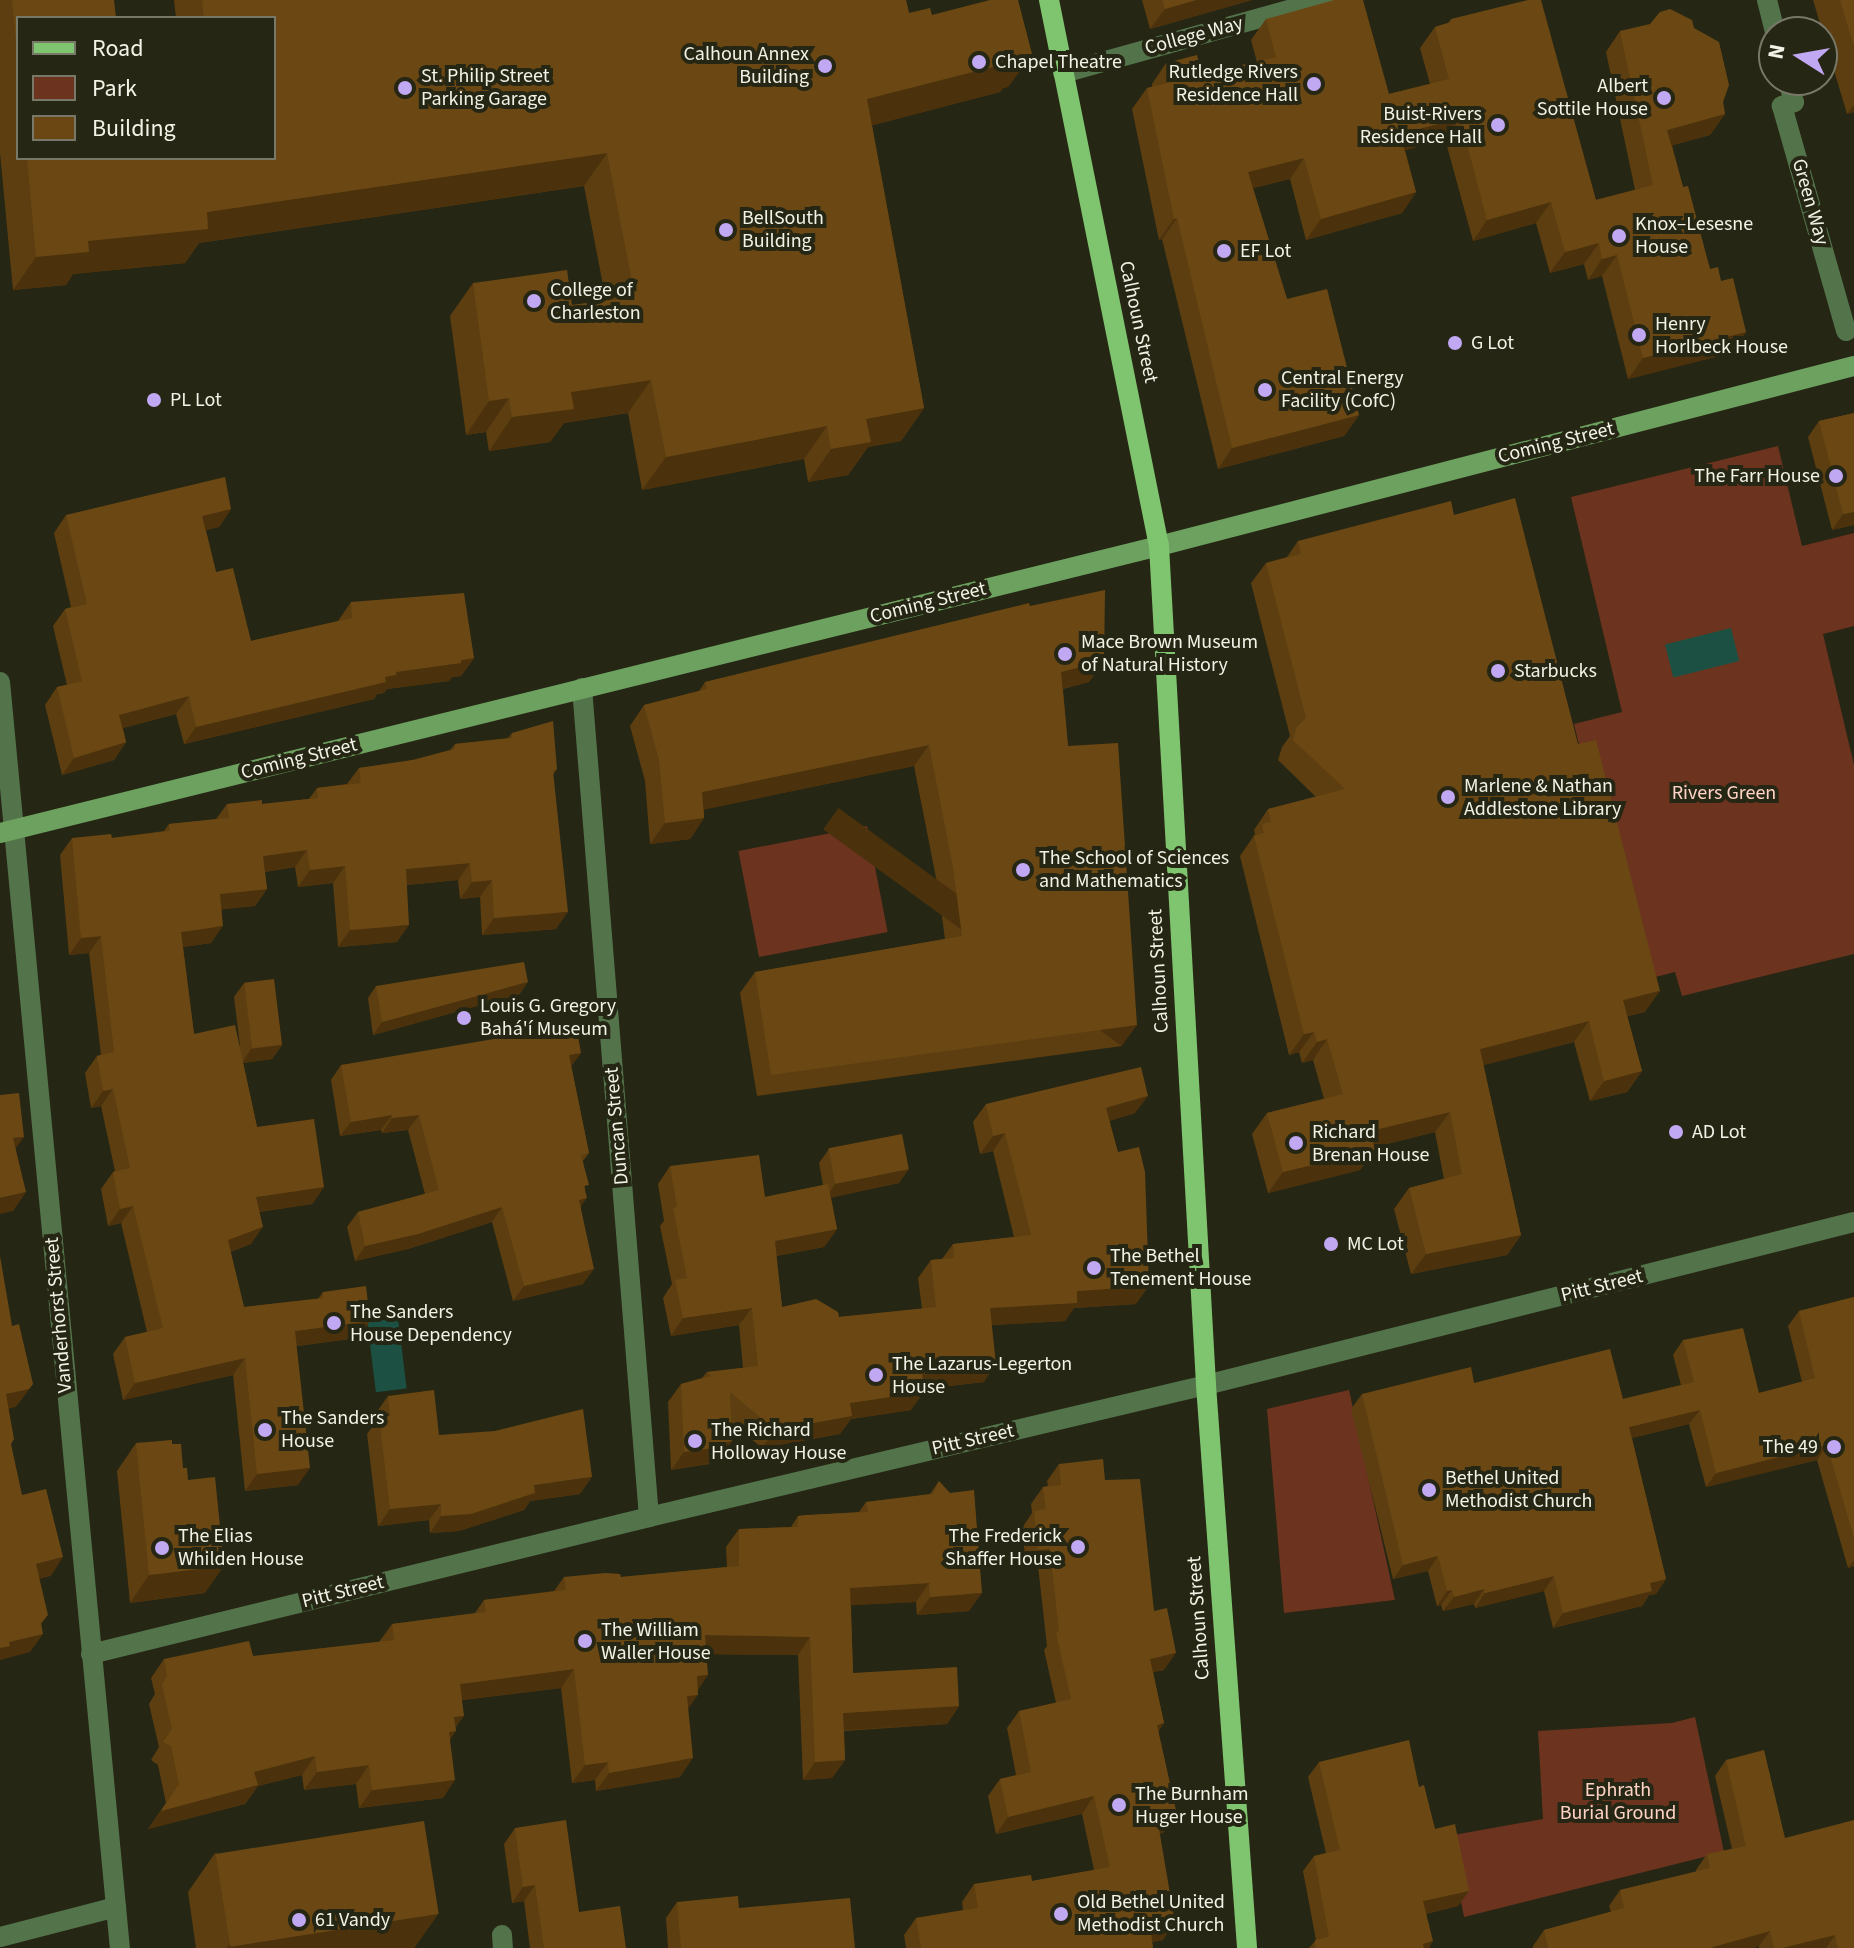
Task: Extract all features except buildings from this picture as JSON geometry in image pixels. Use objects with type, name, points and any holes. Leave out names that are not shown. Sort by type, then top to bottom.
[{"type":"main road","name":"Calhoun Street","points":[[1049,0],[1159,546],[1206,1385],[1247,1948]]},
{"type":"street","name":"College Way","points":[[1063,73],[1325,0]]},
{"type":"street","name":"Green Way","points":[[1792,96],[1794,102],[1782,106],[1846,331]]},
{"type":"street","name":"Coming Street","points":[[7,831],[1159,546],[1854,366]]},
{"type":"street","name":"Vanderhorst Street","points":[[0,682],[7,831],[120,1948]]},
{"type":"street","name":"Duncan Street","points":[[582,688],[649,1517]]},
{"type":"street","name":"Pitt Street","points":[[91,1654],[1206,1385],[1854,1222]]},
{"type":"street","points":[[0,1937],[116,1907]]},
{"type":"green space","name":"Rivers Green","points":[[1778,446],[1802,546],[1854,533],[1854,626],[1823,634],[1854,765],[1854,954],[1682,996],[1675,972],[1636,982],[1574,724],[1622,712],[1571,497]]},
{"type":"green space","points":[[867,826],[888,932],[759,957],[738,851]]},
{"type":"green space","points":[[1349,1390],[1395,1600],[1284,1613],[1267,1409]]},
{"type":"green space","name":"Ephrath Burial Ground","points":[[1695,1717],[1724,1852],[1464,1917],[1448,1836],[1543,1819],[1538,1731],[1672,1723]]},
{"type":"water","points":[[1731,628],[1739,661],[1673,677],[1665,644]]},
{"type":"water","points":[[398,1318],[407,1388],[376,1392],[367,1322]]},
{"type":"place","name":"Chapel Theatre","points":[[979,62]]},
{"type":"place","name":"Calhoun Annex Building","points":[[825,66]]},
{"type":"place","name":"Rutledge Rivers Residence Hall","points":[[1314,84]]},
{"type":"place","name":"St. Philip Street Parking Garage","points":[[405,88]]},
{"type":"place","name":"Albert Sottile House","points":[[1664,98]]},
{"type":"place","name":"Buist-Rivers Residence Hall","points":[[1498,125]]},
{"type":"place","name":"BellSouth Building","points":[[726,230]]},
{"type":"place","name":"Knox–Lesesne House","points":[[1619,236]]},
{"type":"place","name":"EF Lot","points":[[1224,251]]},
{"type":"place","name":"College of Charleston","points":[[534,301]]},
{"type":"place","name":"Henry Horlbeck House","points":[[1639,335]]},
{"type":"place","name":"G Lot","points":[[1455,343]]},
{"type":"place","name":"Central Energy Facility (CofC)","points":[[1265,390]]},
{"type":"place","name":"PL Lot","points":[[154,400]]},
{"type":"place","name":"The Farr House","points":[[1836,476]]},
{"type":"place","name":"Mace Brown Museum of Natural History","points":[[1065,654]]},
{"type":"place","name":"Starbucks","points":[[1498,671]]},
{"type":"place","name":"Marlene & Nathan Addlestone Library","points":[[1448,797]]},
{"type":"place","name":"The School of Sciences and Mathematics","points":[[1023,870]]},
{"type":"place","name":"Louis G. Gregory Bahá'í Museum","points":[[464,1018]]},
{"type":"place","name":"AD Lot","points":[[1676,1132]]},
{"type":"place","name":"Richard Brenan House","points":[[1296,1143]]},
{"type":"place","name":"MC Lot","points":[[1331,1244]]},
{"type":"place","name":"The Bethel Tenement House","points":[[1094,1268]]},
{"type":"place","name":"The Sanders House Dependency","points":[[334,1323]]},
{"type":"place","name":"The Lazarus-Legerton House","points":[[876,1375]]},
{"type":"place","name":"The Sanders House","points":[[265,1430]]},
{"type":"place","name":"The Richard Holloway House","points":[[695,1441]]},
{"type":"place","name":"The 49","points":[[1834,1447]]},
{"type":"place","name":"Bethel United Methodist Church","points":[[1429,1490]]},
{"type":"place","name":"The Frederick Shaffer House","points":[[1078,1547]]},
{"type":"place","name":"The Elias Whilden House","points":[[162,1548]]},
{"type":"place","name":"The William Waller House","points":[[585,1641]]},
{"type":"place","name":"The Burnham Huger House","points":[[1119,1805]]},
{"type":"place","name":"Old Bethel United Methodist Church","points":[[1061,1914]]},
{"type":"place","name":"61 Vandy","points":[[299,1920]]}]
